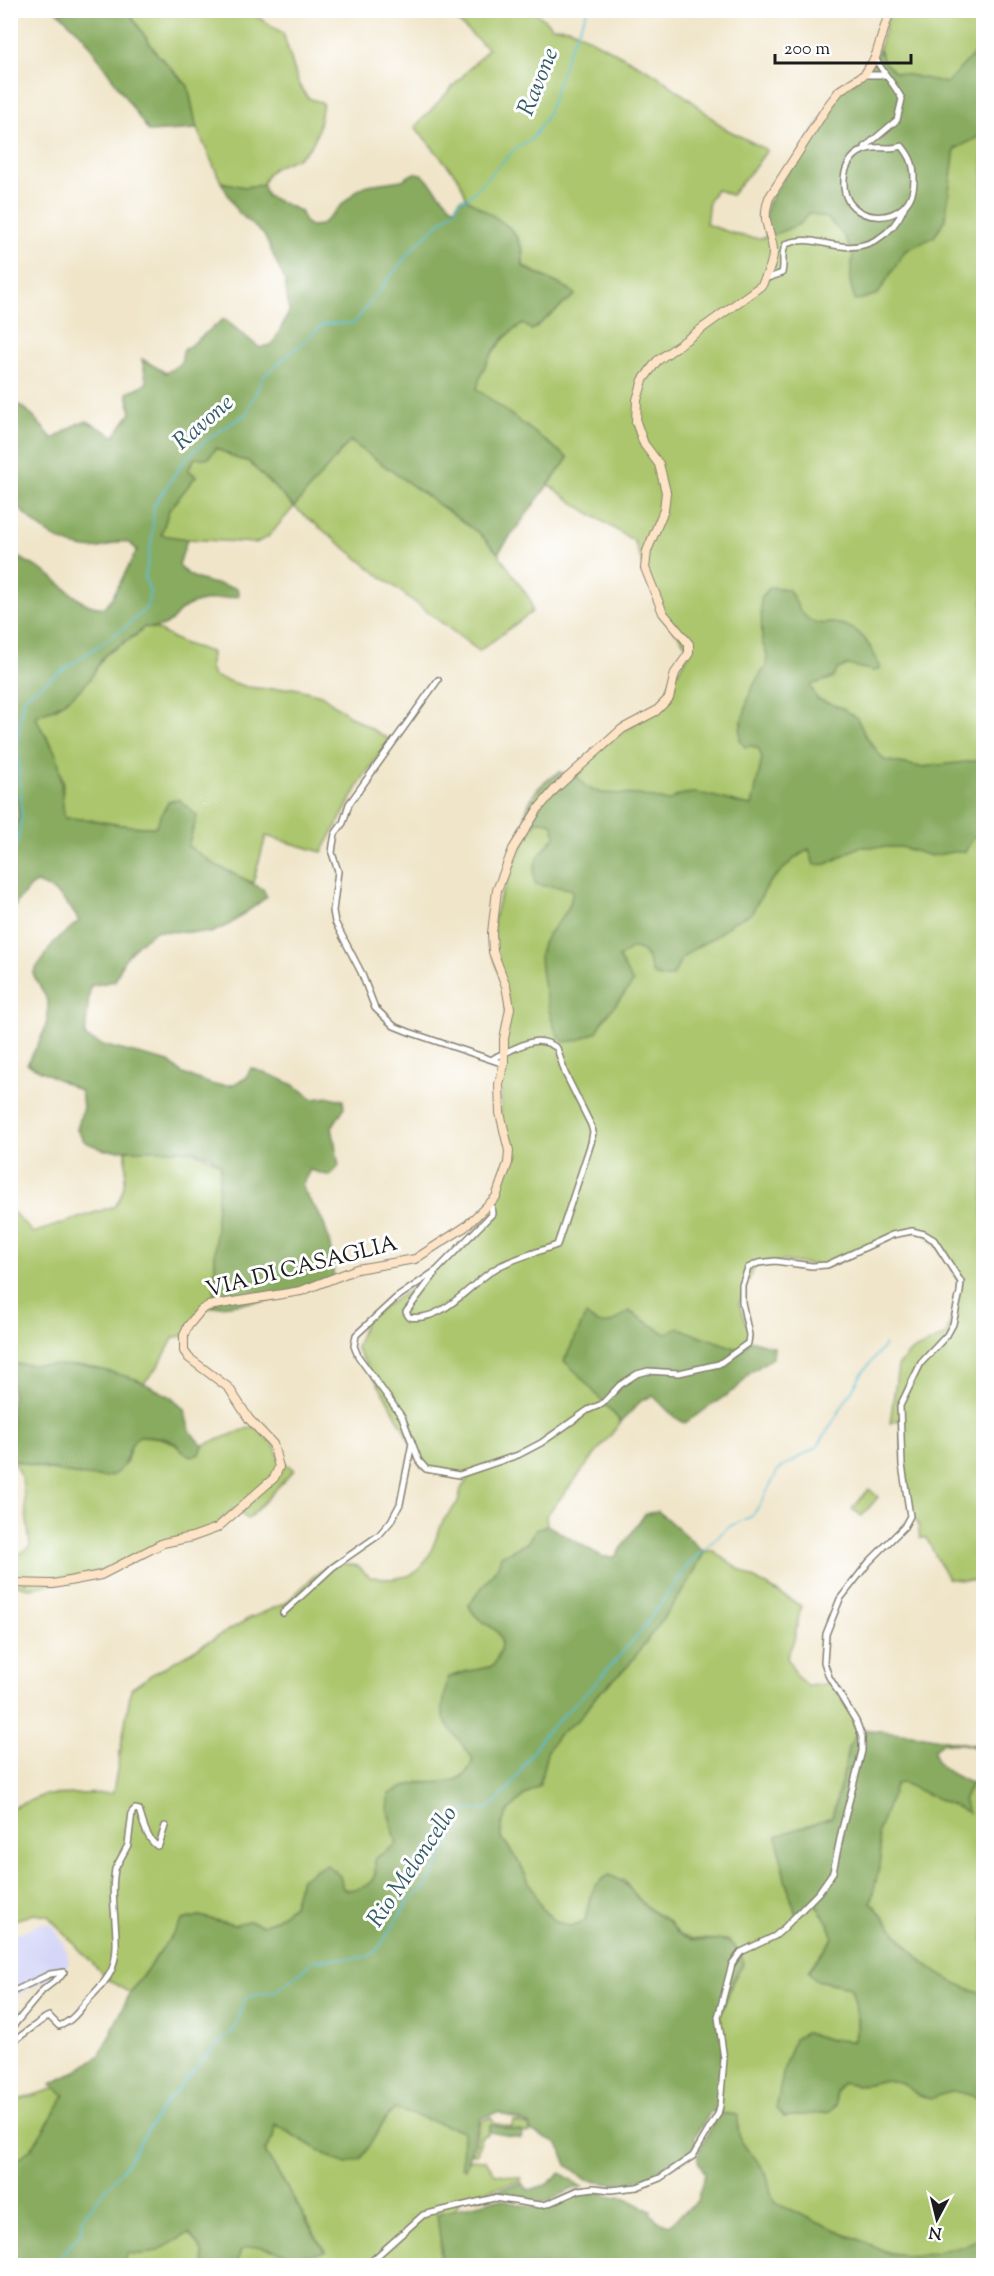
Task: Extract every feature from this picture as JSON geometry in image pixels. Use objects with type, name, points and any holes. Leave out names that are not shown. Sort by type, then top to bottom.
[{"type":"street","name":"VIA DI CASAGLIA","points":[[10,1583],[53,1584],[101,1575],[163,1543],[192,1538],[216,1528],[274,1478],[279,1461],[273,1444],[249,1419],[229,1388],[189,1358],[184,1351],[184,1335],[201,1310],[220,1304],[301,1291],[357,1269],[415,1259],[465,1227],[496,1197],[508,1163],[509,1151],[500,1113],[504,1039],[510,1008],[506,986],[493,952],[492,933],[497,890],[513,849],[538,809],[556,788],[622,729],[656,711],[669,698],[675,673],[689,653],[689,644],[663,613],[645,568],[647,551],[664,510],[666,492],[659,464],[644,444],[636,422],[637,400],[643,380],[657,361],[762,285],[771,266],[773,249],[765,212],[769,198],[827,107],[840,90],[862,75],[876,58],[890,10]]},
{"type":"street","points":[[876,58],[902,99],[900,112],[897,120],[850,160],[844,177],[846,195],[853,206],[873,217],[884,217],[904,207]]},
{"type":"street","points":[[862,75],[885,75]]},
{"type":"street","points":[[765,279],[782,273],[784,265],[781,258],[786,244],[798,239],[842,246],[864,246],[891,230],[911,198],[914,187],[913,162],[902,146],[894,149],[871,147],[859,152]]},
{"type":"street","points":[[438,680],[350,804],[343,823],[335,834],[333,853],[338,872],[333,911],[335,922],[361,972],[375,1008],[381,1015],[394,1026],[409,1032],[504,1064]]},
{"type":"street","points":[[491,1203],[492,1214],[437,1270],[406,1312],[409,1317],[417,1318],[447,1307],[498,1267],[557,1245],[591,1143],[592,1129],[565,1073],[557,1048],[543,1041],[534,1040],[499,1053],[493,1059]]},
{"type":"street","points":[[493,1059],[501,1077]]},
{"type":"street","points":[[366,2265],[423,2215],[494,2198],[540,2205],[579,2190],[637,2187],[660,2178],[693,2156],[718,2114],[724,2059],[719,2011],[731,1966],[741,1952],[782,1930],[819,1892],[833,1872],[862,1751],[862,1737],[856,1721],[829,1677],[824,1662],[826,1634],[840,1599],[869,1562],[904,1527],[910,1513],[902,1465],[900,1406],[921,1363],[947,1335],[953,1324],[961,1286],[951,1264],[934,1240],[912,1231],[892,1235],[827,1265],[812,1266],[775,1261],[754,1264],[745,1273],[742,1285],[742,1302],[749,1335],[748,1343],[741,1349],[719,1364],[697,1370],[679,1373],[648,1371],[637,1374],[620,1384],[602,1404],[588,1410],[541,1443],[518,1455],[459,1474],[426,1469],[419,1461],[402,1417],[358,1356],[354,1346],[356,1335],[396,1298],[437,1270]]},
{"type":"street","points":[[283,1613],[333,1568],[379,1535],[391,1521],[400,1504],[413,1442]]},
{"type":"street","points":[[10,2044],[50,2016],[59,2026],[64,2024],[106,1980],[112,1970],[117,1951],[114,1927],[114,1876],[120,1857],[128,1845],[132,1812],[135,1809],[139,1810],[146,1830],[153,1844],[157,1846],[165,1826]]},
{"type":"street","points":[[10,1993],[50,1974],[64,1972],[61,1977],[43,1990],[10,2030]]},
{"type":"shaded area","points":[[41,1923],[53,1925],[67,1951],[69,1964],[57,1974],[11,1999],[11,1933],[17,1934]]},
{"type":"green space","points":[[57,11],[128,11],[157,54],[188,86],[197,129],[149,132],[84,37]]},
{"type":"green space","points":[[128,11],[248,11],[283,33],[299,85],[308,98],[323,103],[319,127],[309,148],[303,154],[271,171],[263,185],[244,187],[221,182],[197,129],[188,86],[157,54]]},
{"type":"green space","points":[[446,11],[534,11],[553,27],[570,28],[655,74],[724,128],[767,150],[731,195],[716,189],[709,201],[706,224],[737,235],[762,238],[769,237],[877,55],[890,11],[983,11],[983,1581],[948,1579],[926,1538],[920,1538],[918,1524],[911,1511],[902,1450],[901,1419],[890,1423],[898,1366],[910,1352],[946,1335],[961,1287],[947,1258],[926,1234],[908,1229],[826,1267],[783,1261],[754,1267],[739,1304],[750,1334],[741,1347],[603,1402],[621,1422],[546,1516],[547,1525],[536,1529],[527,1543],[501,1556],[498,1566],[469,1605],[480,1620],[499,1634],[501,1641],[500,1652],[493,1666],[448,1678],[443,1716],[473,1759],[465,1774],[452,1781],[419,1782],[388,1811],[397,1844],[375,1859],[375,1874],[371,1883],[353,1890],[330,1887],[301,1879],[293,1905],[275,1920],[262,1925],[248,1921],[234,1925],[199,1916],[163,1947],[130,1993],[108,1980],[48,1916],[34,1914],[11,1921],[11,1808],[44,1795],[113,1793],[131,1689],[248,1619],[286,1603],[314,1576],[333,1562],[358,1566],[370,1577],[391,1579],[408,1576],[418,1571],[429,1556],[443,1521],[458,1502],[461,1489],[470,1475],[430,1471],[421,1467],[399,1421],[356,1348],[366,1319],[415,1286],[469,1240],[493,1205],[511,1148],[500,1127],[506,994],[489,945],[497,905],[515,860],[544,807],[596,750],[665,703],[669,684],[691,652],[660,610],[634,541],[549,485],[568,458],[476,389],[487,361],[507,336],[523,324],[532,330],[575,295],[569,289],[523,266],[523,250],[509,227],[467,199],[459,179],[415,127],[488,49]]},
{"type":"green space","points":[[980,47],[983,48],[983,128],[977,138],[955,149],[945,220],[934,237],[905,251],[878,294],[855,301],[850,281],[853,255],[844,236],[827,218],[809,213],[800,224],[766,238],[767,204],[841,90],[856,81],[880,50],[884,62],[895,72],[947,83]]},
{"type":"green space","points":[[414,173],[422,174],[454,209],[461,198],[467,199],[506,225],[519,242],[523,267],[569,289],[575,295],[532,330],[523,324],[507,336],[493,352],[483,370],[477,389],[568,458],[498,553],[480,534],[350,441],[294,507],[248,461],[238,459],[216,448],[209,458],[195,458],[188,470],[196,476],[169,510],[161,535],[187,539],[179,565],[184,571],[197,579],[237,588],[239,596],[192,604],[185,607],[162,627],[144,627],[105,655],[90,679],[72,696],[36,716],[55,752],[59,765],[65,818],[155,827],[169,801],[179,799],[197,816],[188,846],[216,865],[263,889],[267,897],[230,924],[211,933],[156,931],[138,944],[124,960],[115,981],[90,986],[85,1037],[102,1045],[169,1062],[183,1074],[214,1085],[232,1085],[246,1078],[251,1068],[291,1084],[313,1099],[330,1097],[343,1100],[344,1108],[332,1127],[339,1166],[330,1176],[310,1170],[302,1185],[326,1229],[334,1279],[277,1299],[214,1307],[216,1217],[221,1165],[209,1155],[193,1150],[105,1150],[85,1142],[77,1130],[83,1107],[81,1091],[27,1064],[44,1032],[48,1015],[46,998],[33,973],[54,942],[79,921],[60,897],[48,888],[35,883],[19,899],[11,914],[11,827],[18,819],[17,802],[10,785],[11,553],[48,574],[81,601],[96,607],[104,607],[112,598],[137,550],[132,545],[123,542],[96,549],[71,545],[46,532],[11,500],[11,400],[27,410],[53,439],[77,424],[87,421],[114,436],[131,413],[127,393],[147,383],[142,359],[166,373],[181,363],[183,351],[224,319],[260,348],[273,344],[289,312],[285,281],[264,235],[238,212],[221,182],[244,187],[263,185],[267,196],[300,211],[305,222],[310,226],[321,225],[356,191],[367,185],[402,180]]},
{"type":"green space","points":[[350,441],[480,534],[498,553],[531,601],[532,612],[479,651],[294,507]]},
{"type":"green space","points":[[216,448],[238,459],[248,461],[294,507],[268,537],[256,543],[187,539],[161,535],[169,510],[196,476],[188,470],[195,458]]},
{"type":"green space","points":[[770,587],[788,589],[801,611],[813,622],[850,627],[868,644],[880,669],[874,671],[848,665],[838,669],[833,678],[810,685],[817,699],[842,708],[857,718],[865,735],[884,760],[921,767],[983,760],[983,834],[974,837],[965,852],[931,856],[901,847],[859,847],[827,864],[814,865],[809,849],[795,858],[769,883],[751,914],[733,922],[715,937],[692,950],[681,959],[673,976],[664,978],[653,975],[647,957],[638,949],[632,948],[619,958],[633,983],[604,1019],[597,1032],[579,1040],[564,1042],[556,1032],[551,1015],[542,979],[540,957],[548,934],[568,907],[572,890],[535,884],[536,862],[556,835],[552,823],[531,822],[525,816],[530,801],[541,785],[560,772],[578,777],[586,787],[602,793],[639,795],[669,801],[688,793],[698,793],[752,806],[762,758],[759,749],[753,746],[745,747],[740,740],[740,729],[751,689],[766,666],[767,654],[762,642],[761,598]]},
{"type":"green space","points":[[144,627],[156,629],[182,643],[211,652],[210,667],[213,676],[247,687],[294,688],[321,695],[390,740],[364,776],[322,852],[266,836],[253,883],[216,865],[188,846],[197,816],[169,801],[155,827],[65,818],[62,807],[63,781],[51,743],[38,724],[36,715],[57,708],[91,677],[105,655],[138,634]]},
{"type":"green space","points":[[126,1150],[187,1151],[210,1158],[221,1165],[216,1217],[214,1307],[203,1310],[186,1336],[174,1337],[159,1365],[144,1383],[107,1371],[11,1364],[10,1209],[33,1233],[115,1206],[124,1186]]},
{"type":"green space","points":[[629,1311],[666,1334],[677,1328],[741,1350],[750,1340],[774,1347],[773,1357],[750,1373],[737,1388],[685,1423],[653,1396],[642,1400],[621,1422],[564,1361],[586,1315],[599,1323],[608,1324]]},
{"type":"green space","points":[[12,1364],[87,1366],[136,1379],[169,1396],[185,1409],[190,1429],[203,1445],[200,1454],[192,1457],[164,1438],[139,1436],[132,1444],[120,1470],[106,1477],[64,1472],[11,1459]]},
{"type":"green space","points":[[254,1426],[274,1444],[280,1459],[294,1470],[248,1519],[233,1509],[211,1530],[169,1540],[112,1568],[54,1584],[29,1588],[11,1583],[10,1555],[21,1553],[30,1546],[22,1479],[13,1460],[48,1470],[106,1477],[126,1463],[133,1440],[139,1436],[163,1439],[174,1444],[183,1452],[200,1454],[203,1445]]},
{"type":"green space","points":[[869,1489],[878,1497],[862,1516],[852,1509]]},
{"type":"green space","points":[[658,1511],[704,1552],[688,1584],[628,1666],[597,1695],[579,1719],[557,1736],[547,1752],[539,1786],[523,1796],[508,1812],[501,1825],[502,1838],[520,1864],[543,1910],[556,1922],[571,1926],[585,1921],[594,1888],[603,1878],[610,1875],[623,1882],[645,1906],[668,1921],[679,1934],[688,1939],[724,1941],[732,1944],[739,1951],[744,1963],[733,1980],[718,2021],[723,2041],[719,2113],[737,2115],[739,2136],[765,2172],[775,2203],[889,2253],[914,2256],[966,2245],[983,2237],[983,2265],[437,2265],[442,2255],[437,2214],[492,2200],[506,2200],[524,2206],[545,2207],[577,2192],[594,2191],[618,2197],[620,2195],[651,2211],[650,2213],[658,2221],[669,2225],[697,2201],[705,2173],[698,2161],[699,2151],[718,2113],[711,2111],[695,2136],[696,2144],[683,2156],[647,2178],[620,2182],[617,2185],[587,2180],[567,2165],[556,2143],[530,2131],[531,2125],[498,2112],[480,2118],[465,2169],[462,2166],[463,2131],[395,2109],[386,2118],[361,2159],[347,2164],[335,2160],[275,2124],[273,2138],[265,2151],[325,2252],[296,2255],[253,2246],[240,2251],[236,2265],[204,2265],[202,2251],[189,2233],[153,2252],[128,2253],[124,2265],[11,2266],[11,2189],[16,2180],[11,2165],[33,2147],[65,2095],[51,2084],[79,2070],[100,2055],[130,1993],[183,1920],[199,1916],[234,1925],[248,1921],[262,1925],[275,1920],[293,1905],[301,1879],[327,1865],[340,1876],[343,1889],[357,1889],[366,1886],[375,1875],[375,1859],[397,1844],[388,1811],[389,1794],[417,1783],[459,1779],[465,1775],[473,1759],[444,1720],[444,1697],[448,1678],[493,1666],[500,1652],[499,1634],[480,1620],[469,1605],[498,1566],[501,1556],[527,1543],[536,1529],[547,1525],[603,1557],[615,1557],[645,1514]]},
{"type":"green space","points":[[712,1550],[748,1575],[801,1606],[794,1640],[787,1657],[796,1676],[808,1686],[833,1683],[860,1729],[848,1748],[832,1818],[777,1836],[785,1879],[796,1913],[814,1902],[827,1921],[833,1938],[808,1971],[816,1980],[850,1987],[856,2007],[857,2021],[853,2041],[831,2040],[805,2033],[784,2117],[830,2112],[836,2105],[836,2092],[842,2083],[858,2086],[886,2080],[900,2082],[918,2095],[931,2099],[947,2091],[983,2006],[983,2265],[930,2253],[914,2256],[889,2253],[774,2203],[770,2195],[766,2173],[745,2149],[739,2136],[737,2115],[718,2113],[718,2021],[733,1980],[744,1963],[729,1940],[694,1939],[679,1935],[669,1921],[652,1911],[623,1880],[590,1896],[585,1921],[571,1926],[556,1922],[543,1910],[520,1864],[502,1838],[501,1825],[508,1812],[523,1796],[539,1786],[547,1752],[557,1736],[579,1719],[597,1695],[628,1666],[688,1584],[704,1552]]},
{"type":"green space","points":[[860,1729],[912,1734],[974,1745],[982,1749],[963,1744],[943,1743],[934,1750],[942,1767],[971,1783],[963,1800],[969,1813],[903,1783],[896,1784],[878,1832],[881,1859],[871,1902],[907,1945],[932,1969],[963,1987],[983,1993],[983,2100],[957,2092],[945,2093],[931,2099],[918,2095],[900,2082],[886,2080],[858,2086],[842,2083],[836,2092],[836,2105],[830,2112],[784,2117],[776,2109],[785,2064],[794,2039],[805,2033],[831,2040],[853,2041],[857,2022],[856,2007],[850,1987],[816,1980],[808,1971],[833,1938],[827,1921],[814,1902],[796,1914],[785,1879],[777,1836],[832,1817],[848,1748]]},
{"type":"green space","points":[[983,1773],[983,1993],[963,1987],[932,1969],[919,1958],[870,1902],[881,1859],[878,1832],[896,1784],[903,1782],[968,1812],[963,1800],[976,1776]]},
{"type":"green space","points":[[62,2086],[126,2164],[11,2265],[10,2088],[18,2100]]},
{"type":"green space","points":[[395,2109],[464,2131],[462,2166],[465,2168],[469,2159],[486,2160],[494,2173],[521,2178],[521,2181],[460,2198],[442,2232],[437,2265],[236,2266],[240,2251],[245,2247],[258,2246],[271,2250],[311,2253],[325,2251],[265,2151],[273,2138],[275,2124],[335,2160],[361,2159],[386,2118]]},
{"type":"green space","points":[[491,2117],[494,2123],[512,2127],[513,2121],[530,2126],[529,2133],[490,2125],[488,2134],[481,2137],[477,2154],[472,2154],[481,2121]]},
{"type":"green space","points":[[490,2125],[524,2132],[521,2138],[489,2132]]},
{"type":"green space","points":[[561,2173],[582,2187],[540,2203],[503,2195],[474,2198],[522,2183],[528,2190],[546,2185]]},
{"type":"green space","points":[[189,2233],[202,2251],[204,2265],[124,2265],[128,2253],[173,2242]]},
{"type":"waterway","name":"Ravone","points":[[10,861],[16,847],[21,820],[18,738],[24,697],[128,625],[147,607],[150,592],[145,578],[152,537],[154,505],[186,458],[212,436],[246,414],[263,377],[324,324],[354,323],[413,248],[455,209],[461,198],[467,199],[516,148],[532,139],[547,116],[570,47],[588,10]]},
{"type":"waterway","name":"Rio Meloncello","points":[[52,2266],[81,2233],[83,2217],[125,2166],[163,2106],[211,2051],[235,2029],[246,1997],[274,1992],[314,1960],[368,1957],[378,1949],[408,1902],[428,1884],[466,1810],[488,1809],[508,1790],[544,1734],[592,1687],[641,1631],[690,1563],[728,1527],[752,1516],[778,1470],[818,1446],[863,1372],[885,1345]]}]
